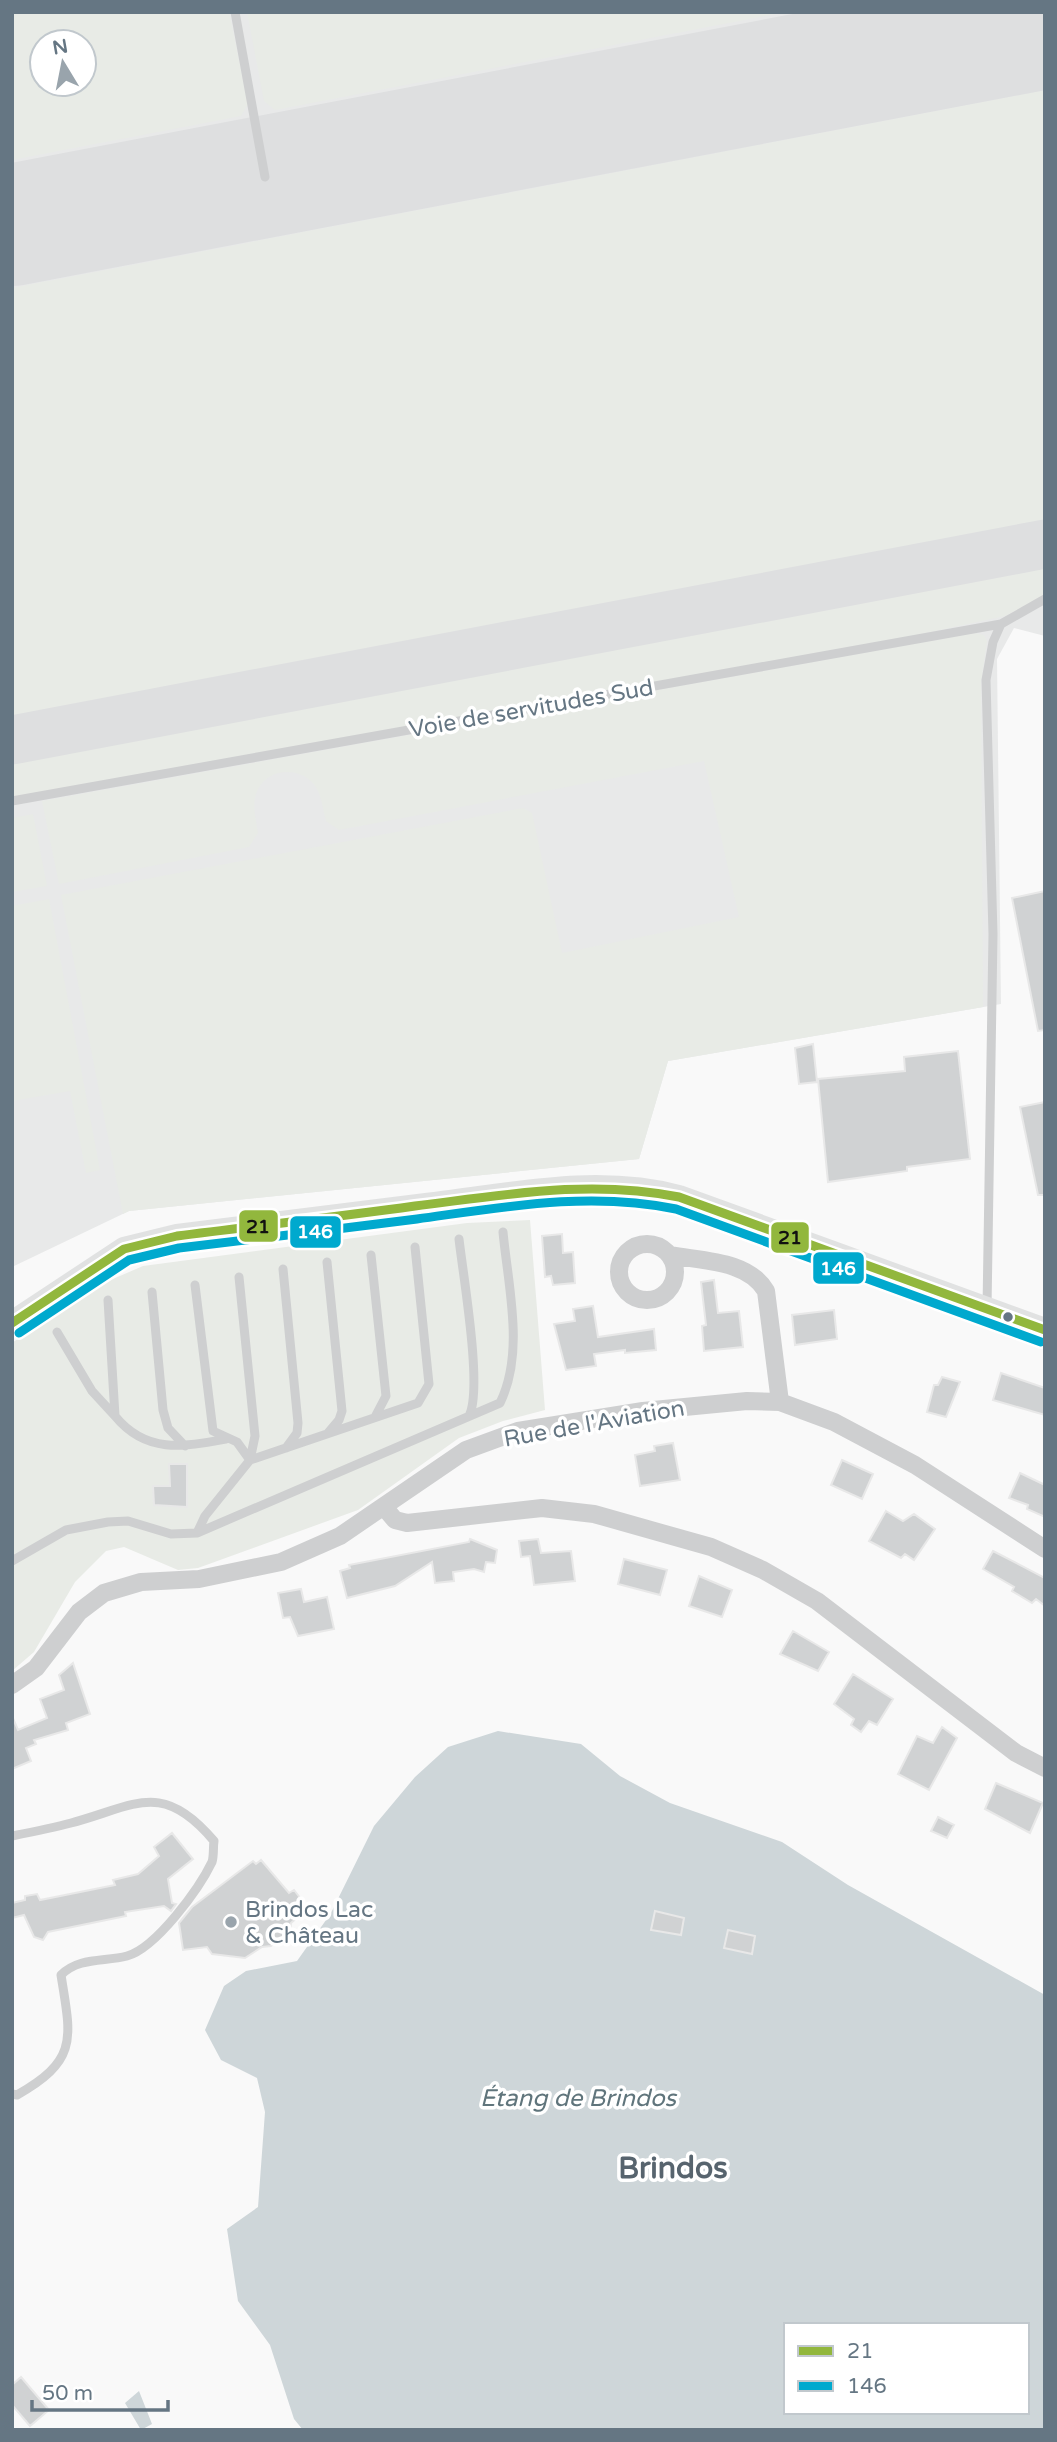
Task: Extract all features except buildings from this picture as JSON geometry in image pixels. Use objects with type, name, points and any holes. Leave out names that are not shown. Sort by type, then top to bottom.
[{"type":"street","points":[[12,1323],[124,1249],[168,1238],[546,1190],[600,1186],[646,1189],[679,1197],[1045,1330]]},
{"type":"street","points":[[670,1255],[745,1270],[759,1279],[766,1291],[780,1402]]},
{"type":"street","name":"Rue de l'Aviation","points":[[12,1685],[36,1668],[79,1612],[104,1593],[141,1582],[199,1579],[281,1562],[340,1536],[384,1507],[423,1476],[466,1450],[518,1432],[643,1411],[747,1401],[780,1402],[834,1422],[915,1465],[1045,1549]]},
{"type":"street","points":[[384,1507],[395,1520],[407,1523],[542,1508],[594,1514],[710,1547],[763,1570],[817,1601],[1016,1753],[1045,1768]]},
{"type":"lane","points":[[234,12],[265,177]]},
{"type":"lane","name":"Voie de servitudes Sud","points":[[12,801],[1001,624],[1045,599]]},
{"type":"lane","points":[[987,1309],[993,934],[986,680],[993,642],[1001,624]]},
{"type":"lane","points":[[12,1561],[66,1530],[108,1522],[128,1521],[171,1534],[197,1532],[500,1403],[509,1385],[514,1350],[503,1232]]},
{"type":"lane","points":[[459,1239],[472,1359],[474,1406],[469,1416]]},
{"type":"lane","points":[[250,1460],[418,1402],[429,1384],[415,1247]]},
{"type":"lane","points":[[371,1255],[386,1396],[375,1418]]},
{"type":"lane","points":[[326,1434],[340,1420],[342,1411],[327,1262]]},
{"type":"lane","points":[[283,1269],[298,1423],[297,1433],[286,1448]]},
{"type":"lane","points":[[197,1532],[205,1516],[250,1460],[256,1436],[239,1277]]},
{"type":"lane","points":[[195,1285],[213,1430],[226,1439],[237,1442],[250,1460]]},
{"type":"lane","points":[[152,1292],[163,1410],[168,1428],[185,1446]]},
{"type":"lane","points":[[108,1300],[116,1416]]},
{"type":"lane","points":[[57,1332],[92,1391],[137,1438],[185,1446],[226,1439]]},
{"type":"lane","points":[[12,1836],[71,1823],[142,1800],[164,1804],[196,1819],[214,1840],[213,1860],[165,1931],[148,1947],[128,1956],[69,1966],[61,1975],[69,2027],[68,2046],[58,2064],[36,2084],[17,2095],[12,2094]]},
{"type":"shaded area","points":[[12,12],[1045,12],[1045,636],[1014,628],[997,659],[1001,1004],[668,1061],[639,1159],[129,1211],[12,1267]]},
{"type":"shaded area","points":[[12,12],[229,12],[248,104],[241,116],[12,160]]},
{"type":"shaded area","points":[[247,12],[786,12],[275,110],[264,101]]},
{"type":"shaded area","points":[[1045,90],[1045,534],[12,730],[12,288]]},
{"type":"shaded area","points":[[1045,554],[1045,595],[1005,616],[912,636],[12,797],[12,751]]},
{"type":"shaded area","points":[[975,633],[984,635],[987,641],[981,682],[983,1007],[668,1061],[639,1159],[129,1211],[123,1214],[61,895],[523,808],[532,813],[562,953],[739,917],[704,761],[339,830],[326,821],[319,793],[312,782],[296,773],[279,773],[263,781],[258,789],[254,805],[258,833],[249,847],[59,884],[42,801]]},
{"type":"shaded area","points":[[33,814],[47,886],[12,892],[12,818]]},
{"type":"shaded area","points":[[49,899],[100,1170],[86,1173],[70,1091],[12,1101],[12,906]]},
{"type":"shaded area","points":[[530,1220],[545,1410],[503,1421],[459,1438],[358,1510],[198,1568],[178,1570],[124,1547],[106,1551],[75,1582],[34,1652],[12,1671],[12,1343],[85,1291],[143,1266],[467,1223]]},
{"type":"water","name":"Étang de Brindos","points":[[498,1731],[581,1744],[620,1776],[670,1803],[782,1842],[848,1885],[1045,1995],[1045,2430],[303,2430],[294,2419],[270,2345],[238,2301],[227,2229],[258,2207],[265,2112],[257,2078],[221,2060],[205,2030],[224,1986],[246,1971],[297,1961],[331,1913],[374,1826],[415,1777],[448,1747]]},
{"type":"water","points":[[139,2391],[152,2424],[141,2430],[125,2403]]},
{"type":"taxiway","points":[[12,740],[1045,544]]},
{"type":"runway","points":[[12,225],[1045,28]]},
{"type":"transit line","name":"21","points":[[12,1323],[124,1249],[177,1236],[514,1194],[613,1189],[679,1197],[1045,1330]]},
{"type":"transit line","name":"146","points":[[19,1333],[129,1260],[179,1248],[514,1206],[611,1201],[676,1209],[1041,1342]]},
{"type":"place","name":"Brindos Lac & Château","points":[[231,1922]]},
{"type":"district","name":"Brindos","points":[[673,2168]]}]
